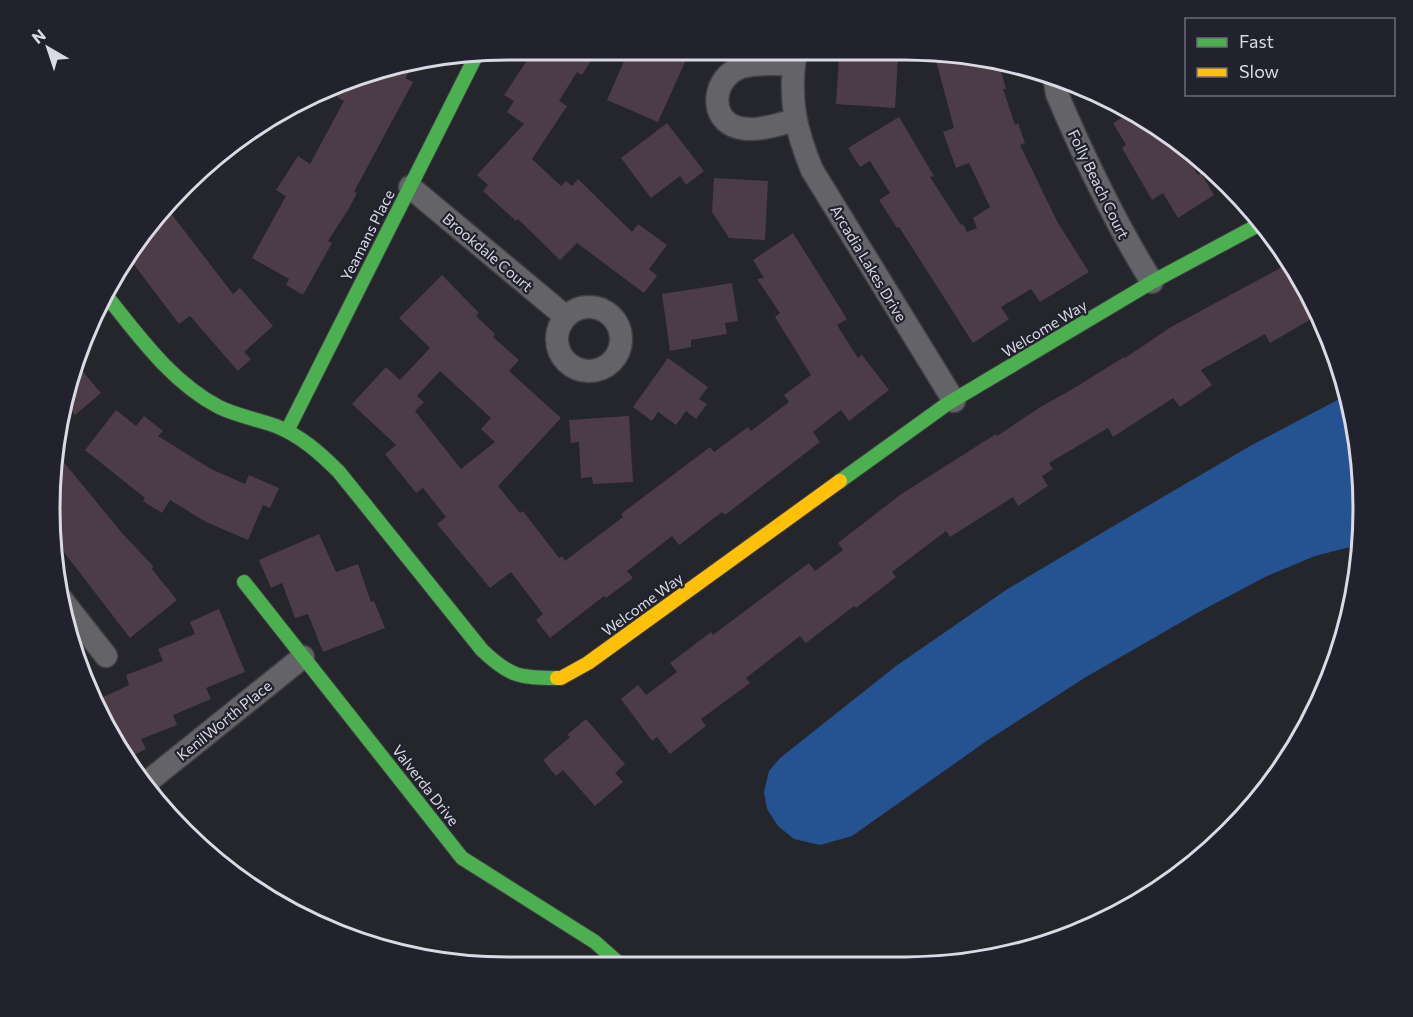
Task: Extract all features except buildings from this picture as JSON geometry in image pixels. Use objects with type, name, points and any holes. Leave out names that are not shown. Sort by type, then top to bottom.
[{"type":"street","name":"Arcadia Lakes Drive","points":[[787,60],[741,67],[729,73],[721,82],[717,95],[719,111],[726,121],[742,129],[757,129],[796,120]]},
{"type":"street","name":"Arcadia Lakes Drive","points":[[794,60],[792,102],[799,138],[812,170],[954,401]]},
{"type":"street","name":"Yeamans Place","points":[[287,431],[473,62]]},
{"type":"street","name":"Folly Beach Court","points":[[1056,87],[1089,170],[1133,252],[1152,282]]},
{"type":"street","name":"Brookdale Court","points":[[410,188],[566,317]]},
{"type":"street","name":"Welcome Way","points":[[111,301],[177,378],[212,403],[287,431],[317,450],[339,472],[482,650],[502,669],[527,678],[561,678],[588,663],[954,401],[1152,282],[1254,227]]},
{"type":"street","name":"Valverda Drive","points":[[244,582],[462,858],[595,942],[612,957]]},
{"type":"street","points":[[73,614],[106,656]]},
{"type":"street","name":"KenilWorth Place","points":[[151,779],[303,657]]},
{"type":"water","points":[[1339,399],[1352,479],[1351,547],[1315,556],[1267,576],[1086,677],[988,740],[852,836],[820,845],[794,839],[778,826],[767,809],[764,792],[769,771],[780,758],[896,666],[1006,590],[1250,446]]},
{"type":"traffic: fast","points":[[287,431],[473,62]]},
{"type":"traffic: fast","points":[[840,481],[947,404],[1152,282],[1254,227]]},
{"type":"traffic: fast","points":[[111,301],[156,356],[202,397],[233,413],[276,426],[294,435],[332,465],[491,659],[515,674],[557,678]]},
{"type":"traffic: fast","points":[[244,582],[462,858],[595,942],[612,957]]},
{"type":"traffic: slow","points":[[557,678],[588,663],[840,481]]}]
